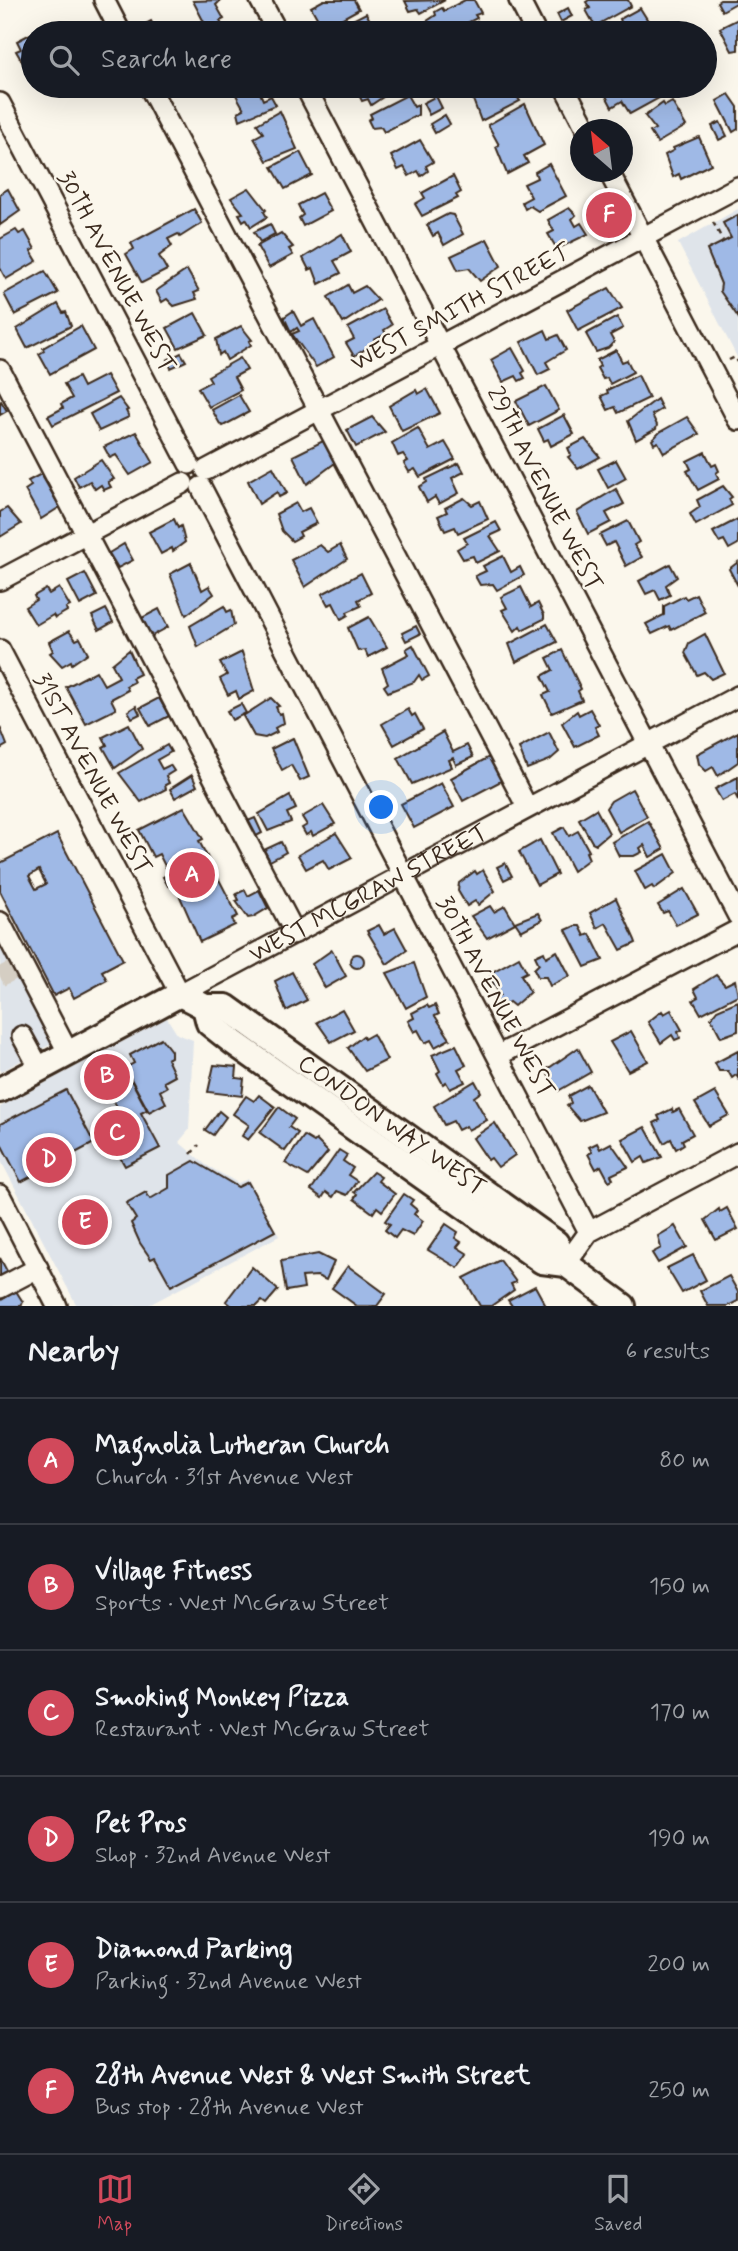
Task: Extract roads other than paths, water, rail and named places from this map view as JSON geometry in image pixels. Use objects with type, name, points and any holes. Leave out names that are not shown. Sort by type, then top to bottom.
[{"type":"main road","name":"CONDON WAY WEST","points":[[180,994],[205,1007],[226,1007],[556,1243],[566,1264],[623,1306]]},
{"type":"main road","name":"WEST MCGRAW STREET","points":[[0,1090],[180,994]]},
{"type":"street","points":[[104,0],[115,21]]},
{"type":"street","points":[[260,0],[271,21]]},
{"type":"street","points":[[519,0],[530,21]]},
{"type":"street","points":[[155,98],[527,807]]},
{"type":"street","name":"29TH AVENUE WEST","points":[[311,98],[738,916]]},
{"type":"street","points":[[570,98],[581,119]]},
{"type":"street","name":"30TH AVENUE WEST","points":[[0,103],[589,1232]]},
{"type":"street","points":[[614,182],[738,420]]},
{"type":"street","name":"WEST SMITH STREET","points":[[0,580],[738,187]]},
{"type":"street","points":[[0,370],[295,933]]},
{"type":"street","name":"31ST AVENUE WEST","points":[[0,650],[180,994]]},
{"type":"street","name":"WEST MCGRAW STREET","points":[[180,994],[738,696]]},
{"type":"street","points":[[0,922],[69,1054]]},
{"type":"street","points":[[499,1055],[738,930]]},
{"type":"street","points":[[22,1035],[40,1069]]},
{"type":"street","points":[[566,1264],[589,1232],[738,1153]]},
{"type":"street","points":[[0,1195],[7,1225],[38,1268],[57,1306]]},
{"type":"street","points":[[0,1288],[38,1268]]},
{"type":"tunnel","points":[[0,977],[23,965]]},
{"type":"place","name":"28th Avenue West & West Smith Street","points":[[609,215]]},
{"type":"place","name":"Magnolia Lutheran Church","points":[[192,875]]},
{"type":"place","name":"Village Fitness","points":[[107,1077]]},
{"type":"place","name":"Smoking Monkey Pizza","points":[[117,1133]]},
{"type":"place","name":"Pet Pros","points":[[49,1160]]},
{"type":"place","name":"Diamond Parking","points":[[85,1222]]}]
